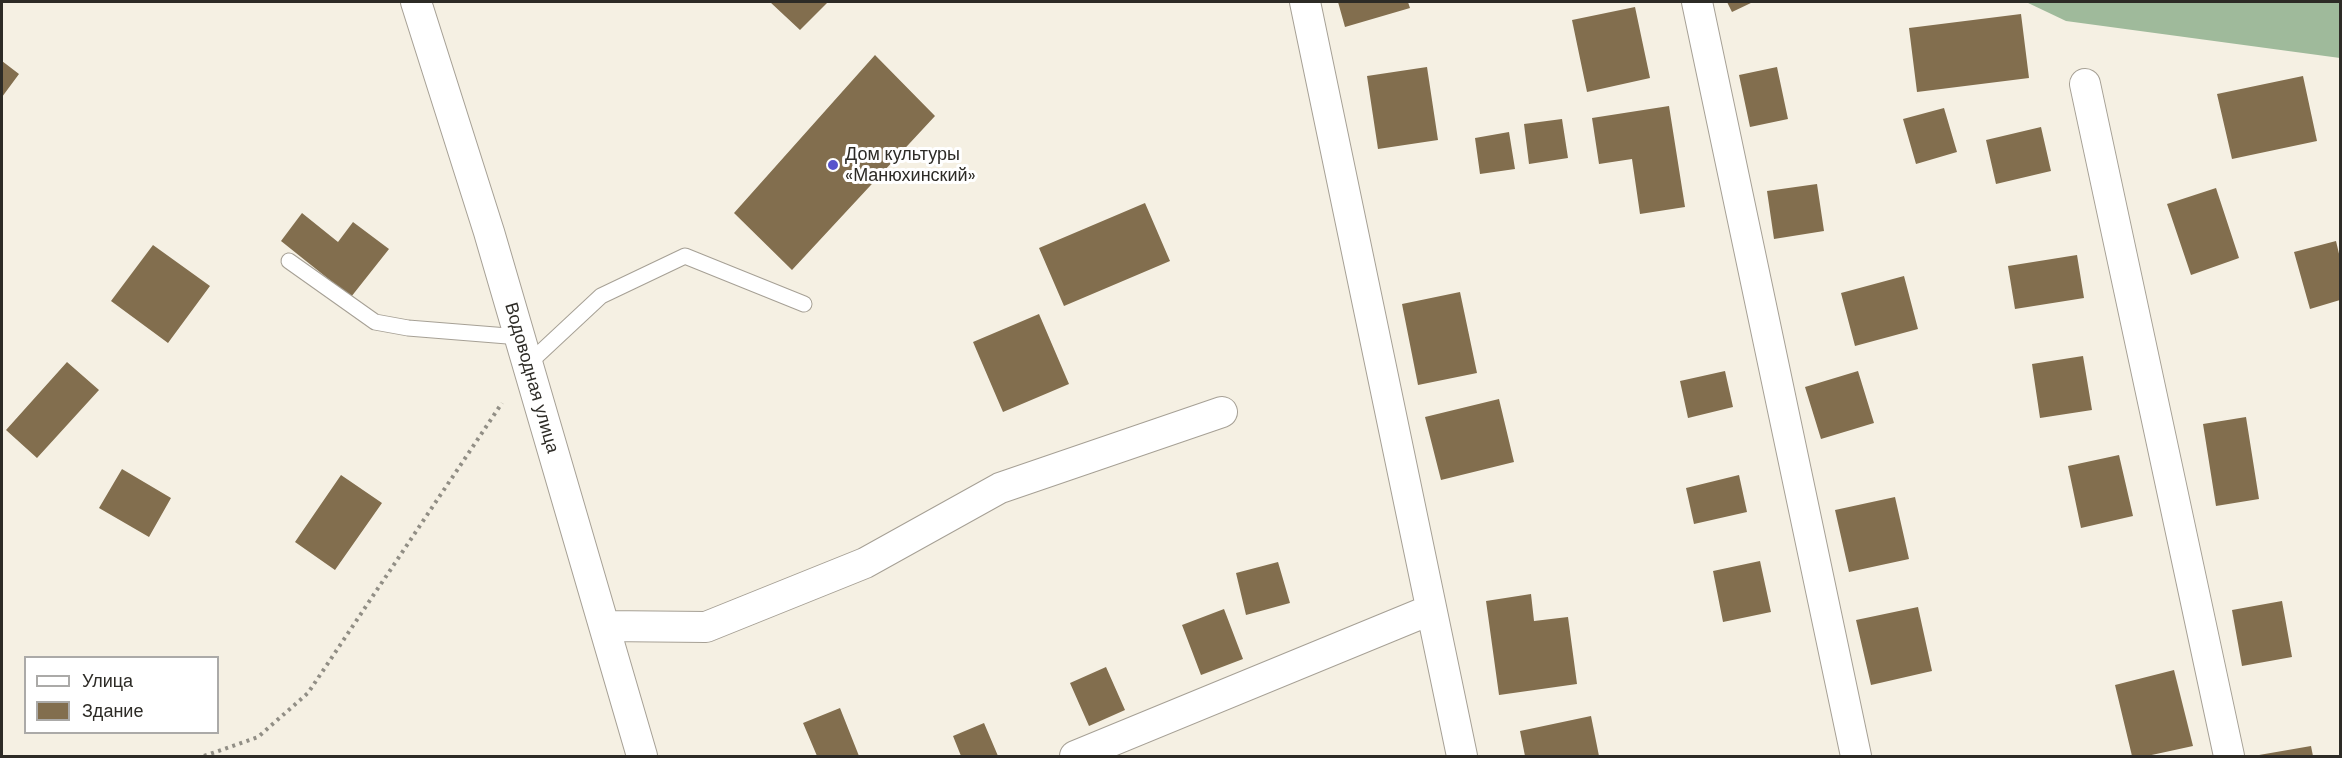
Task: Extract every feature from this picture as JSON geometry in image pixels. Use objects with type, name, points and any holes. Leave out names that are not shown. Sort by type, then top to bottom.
[{"type":"street","name":"Водоводная улица","points":[[416,2],[523,351],[642,756]]},
{"type":"street","points":[[1305,2],[1462,756]]},
{"type":"street","points":[[1697,2],[1856,756]]},
{"type":"street","points":[[2085,84],[2229,756]]},
{"type":"street","points":[[604,626],[706,627],[865,563],[1000,488],[1222,412]]},
{"type":"street","points":[[1075,756],[1430,610]]},
{"type":"lane","points":[[289,261],[375,322],[523,351],[601,296],[685,256],[804,304]]},
{"type":"path","points":[[204,756],[258,737],[308,693],[523,351]]},
{"type":"green space","points":[[2026,2],[2340,2],[2340,58],[2066,21]]},
{"type":"building","points":[[770,2],[828,2],[800,30]]},
{"type":"building","points":[[1338,2],[1408,2],[1410,8],[1345,27]]},
{"type":"building","points":[[1727,2],[1753,2],[1732,12]]},
{"type":"building","points":[[1635,7],[1650,78],[1587,92],[1572,20]]},
{"type":"building","points":[[2021,14],[2029,78],[1917,92],[1909,28]]},
{"type":"building","name":"Дом культуры «Манюхинский»","points":[[875,55],[935,116],[792,270],[734,213]]},
{"type":"building","points":[[2,61],[19,74],[2,97]]},
{"type":"building","points":[[1427,67],[1438,140],[1378,149],[1367,76]]},
{"type":"building","points":[[1777,67],[1788,119],[1750,127],[1739,75]]},
{"type":"building","points":[[2303,76],[2317,141],[2232,159],[2217,94]]},
{"type":"building","points":[[1669,106],[1685,207],[1640,214],[1632,159],[1599,164],[1592,118]]},
{"type":"building","points":[[1944,108],[1957,152],[1916,164],[1903,119]]},
{"type":"building","points":[[1562,119],[1568,158],[1529,164],[1524,124]]},
{"type":"building","points":[[2041,127],[2051,171],[1996,184],[1986,140]]},
{"type":"building","points":[[1509,132],[1515,169],[1480,174],[1475,138]]},
{"type":"building","points":[[1817,184],[1824,231],[1774,239],[1767,191]]},
{"type":"building","points":[[2216,188],[2239,258],[2191,275],[2167,204]]},
{"type":"building","points":[[1145,203],[1170,261],[1064,306],[1039,248]]},
{"type":"building","points":[[302,213],[338,242],[353,222],[389,249],[351,297],[281,241]]},
{"type":"building","points":[[2336,241],[2340,258],[2340,300],[2310,309],[2294,252]]},
{"type":"building","points":[[153,245],[210,286],[168,343],[111,301]]},
{"type":"building","points":[[2077,255],[2084,298],[2015,309],[2008,266]]},
{"type":"building","points":[[1904,276],[1918,329],[1855,346],[1841,293]]},
{"type":"building","points":[[1460,292],[1477,373],[1418,385],[1402,304]]},
{"type":"building","points":[[1039,314],[1069,384],[1003,412],[973,342]]},
{"type":"building","points":[[2083,356],[2092,410],[2040,418],[2032,364]]},
{"type":"building","points":[[67,362],[99,390],[37,458],[6,430]]},
{"type":"building","points":[[1725,371],[1733,407],[1688,418],[1680,381]]},
{"type":"building","points":[[1858,371],[1874,423],[1821,439],[1805,387]]},
{"type":"building","points":[[1499,399],[1514,462],[1441,480],[1425,417]]},
{"type":"building","points":[[2246,417],[2259,499],[2216,506],[2203,424]]},
{"type":"building","points":[[2119,455],[2133,516],[2081,528],[2068,466]]},
{"type":"building","points":[[122,469],[171,498],[149,537],[99,508]]},
{"type":"building","points":[[341,475],[382,503],[335,570],[295,542]]},
{"type":"building","points":[[1739,475],[1747,512],[1694,524],[1686,488]]},
{"type":"building","points":[[1895,497],[1909,559],[1849,572],[1835,510]]},
{"type":"building","points":[[1760,561],[1771,612],[1723,622],[1713,571]]},
{"type":"building","points":[[1278,562],[1290,603],[1246,615],[1236,573]]},
{"type":"building","points":[[1531,594],[1534,621],[1568,617],[1577,684],[1499,695],[1486,601]]},
{"type":"building","points":[[2282,601],[2292,657],[2242,666],[2232,610]]},
{"type":"building","points":[[1918,607],[1932,671],[1871,685],[1856,620]]},
{"type":"building","points":[[1224,609],[1243,659],[1201,675],[1182,625]]},
{"type":"building","points":[[1106,667],[1125,710],[1089,726],[1070,683]]},
{"type":"building","points":[[2174,670],[2193,746],[2147,756],[2132,756],[2115,685]]},
{"type":"building","points":[[840,708],[859,756],[817,756],[803,723]]},
{"type":"building","points":[[1591,716],[1599,756],[1525,756],[1520,731]]},
{"type":"building","points":[[984,723],[998,756],[961,756],[953,736]]},
{"type":"building","points":[[2311,746],[2313,756],[2259,756],[2259,755]]},
{"type":"place","name":"Дом культуры «Манюхинский»","points":[[833,165]]}]
